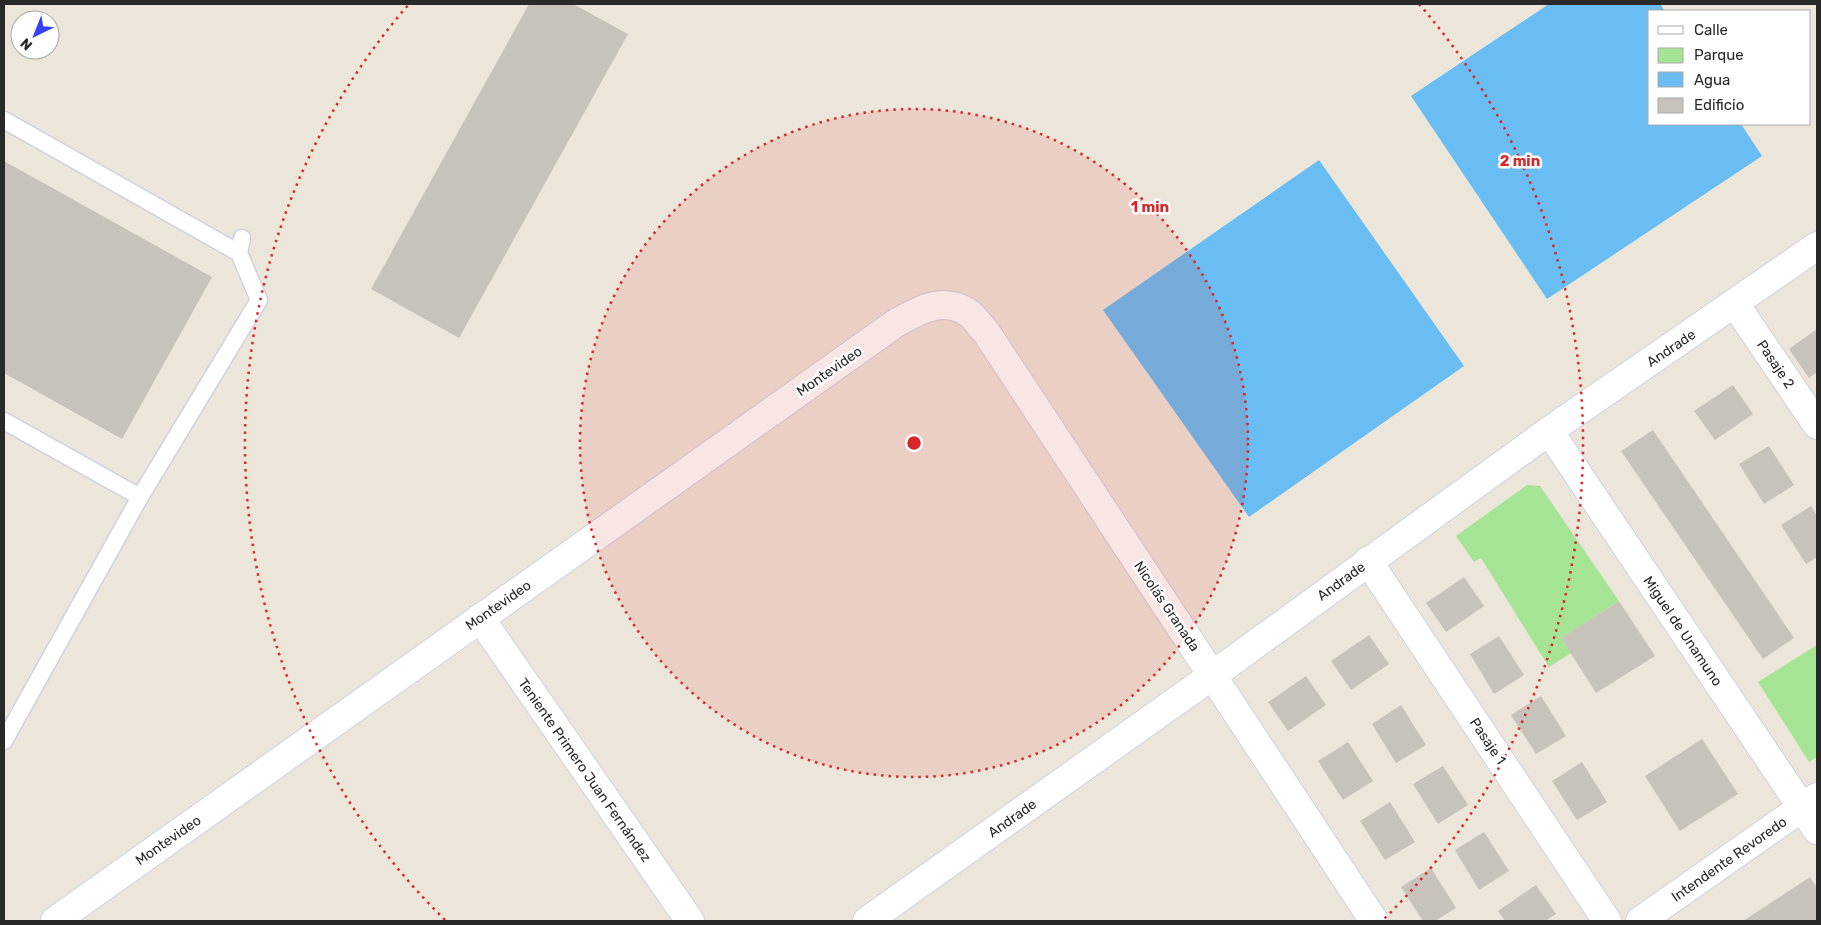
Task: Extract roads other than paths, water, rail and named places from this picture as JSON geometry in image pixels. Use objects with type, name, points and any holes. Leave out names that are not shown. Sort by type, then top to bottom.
[{"type":"street","name":"Andrade","points":[[867,921],[1213,675],[1549,431],[1817,246]]},
{"type":"street","name":"Montevideo","points":[[55,921],[896,323],[923,308],[948,304]]},
{"type":"street","name":"Nicolás Granada","points":[[948,304],[970,314],[986,332],[1374,921]]},
{"type":"street","name":"Pasaje 2","points":[[1735,304],[1817,425]]},
{"type":"street","name":"Miguel de Unamuno","points":[[1549,431],[1810,802],[1817,830]]},
{"type":"street","name":"Pasaje 1","points":[[1368,561],[1607,921]]},
{"type":"street","name":"Teniente Primero Juan Fernández","points":[[480,618],[690,921]]},
{"type":"street","name":"Intendente Revoredo","points":[[1640,921],[1810,802]]},
{"type":"lane","points":[[4,120],[240,245],[259,300],[140,497],[4,740]]},
{"type":"lane","points":[[4,421],[140,497]]},
{"type":"water","points":[[1549,4],[1660,4],[1664,10],[1648,10],[1648,125],[1742,125],[1762,156],[1547,299],[1411,96]]},
{"type":"water","points":[[1319,160],[1464,366],[1249,517],[1103,310]]}]
